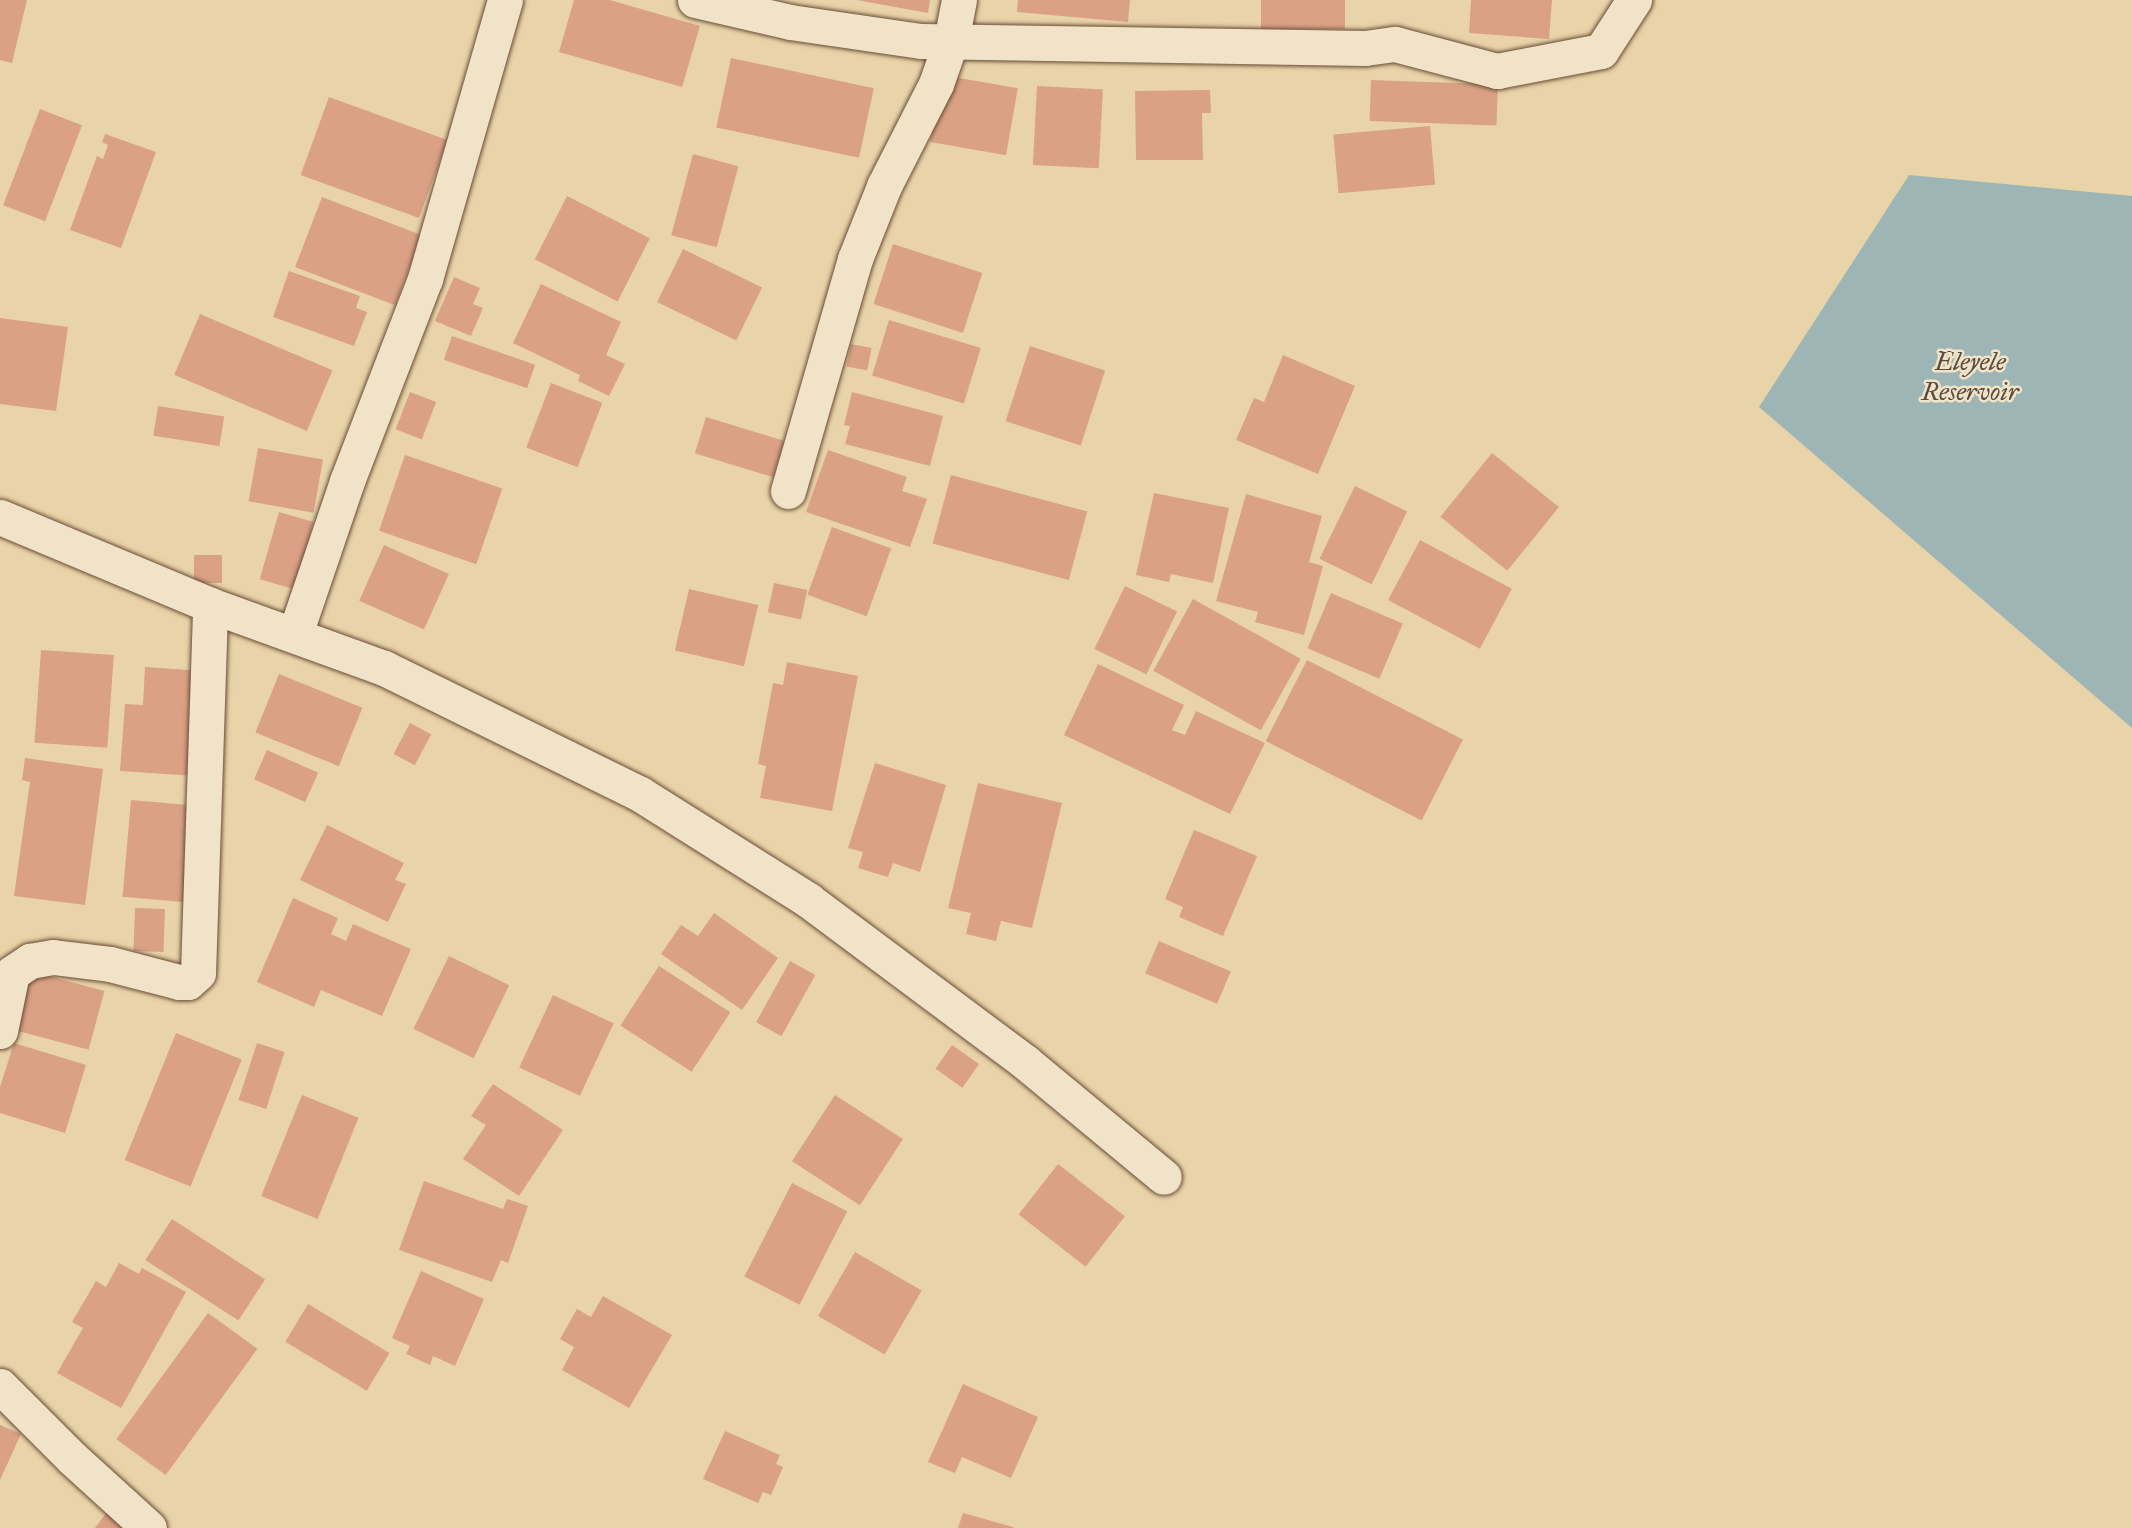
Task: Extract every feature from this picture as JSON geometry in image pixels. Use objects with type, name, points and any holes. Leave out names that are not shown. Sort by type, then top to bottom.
[{"type":"street","points":[[295,634],[347,481],[425,279],[505,0]]},
{"type":"street","points":[[695,0],[790,22],[921,41],[1365,48],[1395,44],[1497,71],[1601,51],[1634,0]]},
{"type":"street","points":[[788,491],[855,259],[884,186],[936,84],[951,41],[959,0]]},
{"type":"street","points":[[0,517],[210,605],[384,668],[640,794],[808,900],[1025,1062],[1164,1177]]},
{"type":"street","points":[[0,1031],[12,973],[30,961],[53,957],[110,964],[179,982],[188,982],[198,973],[210,605]]},
{"type":"street","points":[[0,1386],[72,1458],[149,1528]]},
{"type":"water","name":"Eleyele Reservoir","points":[[1909,175],[2132,196],[2132,728],[1759,407]]},
{"type":"building","points":[[0,0],[27,0],[12,63],[0,60]]},
{"type":"building","points":[[574,0],[610,0],[700,26],[682,87],[559,52]]},
{"type":"building","points":[[857,0],[930,0],[928,13]]},
{"type":"building","points":[[1018,0],[1130,0],[1128,22],[1017,12]]},
{"type":"building","points":[[1261,0],[1345,0],[1345,29],[1261,29]]},
{"type":"building","points":[[1471,0],[1552,0],[1549,39],[1469,33]]},
{"type":"building","points":[[731,58],[874,88],[859,158],[716,127]]},
{"type":"building","points":[[942,75],[1018,88],[1006,155],[930,142]]},
{"type":"building","points":[[1371,80],[1498,84],[1496,125],[1370,121]]},
{"type":"building","points":[[1037,86],[1103,89],[1099,168],[1033,165]]},
{"type":"building","points":[[1210,90],[1211,113],[1202,113],[1203,160],[1136,160],[1135,91]]},
{"type":"building","points":[[329,97],[447,140],[419,218],[301,175]]},
{"type":"building","points":[[40,109],[82,125],[45,221],[3,205]]},
{"type":"building","points":[[1430,126],[1435,185],[1339,193],[1333,134]]},
{"type":"building","points":[[105,134],[156,152],[121,248],[70,230],[97,156],[103,159],[108,145],[102,142]]},
{"type":"building","points":[[693,154],[738,166],[717,247],[671,235]]},
{"type":"building","points":[[567,196],[650,238],[618,301],[535,259]]},
{"type":"building","points":[[322,197],[422,235],[395,305],[295,267]]},
{"type":"building","points":[[893,244],[982,273],[963,333],[874,304]]},
{"type":"building","points":[[683,249],[762,288],[736,341],[657,302]]},
{"type":"building","points":[[289,271],[360,296],[356,308],[367,312],[354,346],[273,317]]},
{"type":"building","points":[[454,277],[480,288],[473,304],[483,308],[471,336],[435,321]]},
{"type":"building","points":[[541,284],[621,322],[606,355],[625,364],[609,396],[578,381],[580,375],[513,343]]},
{"type":"building","points":[[200,314],[333,370],[307,431],[174,375]]},
{"type":"building","points":[[0,318],[68,327],[56,411],[0,404]]},
{"type":"building","points":[[889,320],[981,348],[964,404],[872,375]]},
{"type":"building","points":[[452,336],[535,365],[527,388],[444,360]]},
{"type":"building","points":[[851,344],[872,348],[867,371],[847,367]]},
{"type":"building","points":[[1030,346],[1105,370],[1081,446],[1006,421]]},
{"type":"building","points":[[1283,355],[1355,386],[1318,474],[1236,440],[1254,398],[1264,402]]},
{"type":"building","points":[[551,383],[602,403],[578,467],[526,447]]},
{"type":"building","points":[[410,392],[436,402],[422,439],[396,429]]},
{"type":"building","points":[[852,392],[943,416],[930,466],[845,444],[850,426],[844,425]]},
{"type":"building","points":[[158,406],[224,416],[219,446],[153,436]]},
{"type":"building","points":[[706,417],[784,441],[773,477],[695,453]]},
{"type":"building","points":[[258,448],[323,459],[314,513],[249,501]]},
{"type":"building","points":[[828,450],[907,477],[902,491],[927,499],[910,547],[806,512]]},
{"type":"building","points":[[1492,453],[1559,507],[1507,571],[1440,517]]},
{"type":"building","points":[[405,455],[502,489],[476,564],[379,531]]},
{"type":"building","points":[[951,475],[1087,511],[1069,580],[933,544]]},
{"type":"building","points":[[1355,486],[1407,511],[1372,584],[1319,559]]},
{"type":"building","points":[[1154,493],[1229,508],[1213,583],[1171,574],[1169,582],[1136,575]]},
{"type":"building","points":[[1246,494],[1322,516],[1309,562],[1323,566],[1304,635],[1255,622],[1258,612],[1216,601]]},
{"type":"building","points":[[279,512],[314,522],[294,589],[260,579]]},
{"type":"building","points":[[832,527],[891,549],[867,616],[807,595]]},
{"type":"building","points":[[1420,540],[1512,589],[1480,649],[1388,600]]},
{"type":"building","points":[[384,545],[449,574],[424,630],[359,601]]},
{"type":"building","points":[[194,555],[222,555],[222,583],[194,583]]},
{"type":"building","points":[[774,583],[807,590],[801,619],[768,612]]},
{"type":"building","points":[[1125,586],[1177,611],[1146,674],[1094,649]]},
{"type":"building","points":[[689,589],[758,605],[744,666],[675,650]]},
{"type":"building","points":[[1331,593],[1403,623],[1379,679],[1308,648]]},
{"type":"building","points":[[1193,599],[1301,659],[1261,730],[1153,671]]},
{"type":"building","points":[[41,650],[114,655],[107,748],[35,743]]},
{"type":"building","points":[[1307,660],[1463,739],[1422,821],[1266,741]]},
{"type":"building","points":[[787,662],[858,676],[832,811],[760,798],[766,766],[758,764],[773,683],[783,685]]},
{"type":"building","points":[[1098,664],[1184,705],[1172,730],[1185,735],[1196,711],[1265,743],[1230,814],[1064,735]]},
{"type":"building","points":[[145,667],[202,671],[196,776],[120,771],[125,704],[143,705]]},
{"type":"building","points":[[279,674],[362,708],[339,766],[255,732]]},
{"type":"building","points":[[410,723],[431,734],[415,765],[394,754]]},
{"type":"building","points":[[267,750],[318,773],[305,802],[254,779]]},
{"type":"building","points":[[25,758],[103,769],[85,905],[14,896],[30,782],[22,780]]},
{"type":"building","points":[[875,763],[946,785],[920,872],[893,863],[888,877],[858,868],[863,852],[848,848]]},
{"type":"building","points":[[978,783],[1062,803],[1032,928],[1001,921],[996,941],[966,934],[971,913],[948,908]]},
{"type":"building","points":[[131,800],[192,805],[183,902],[123,897]]},
{"type":"building","points":[[327,825],[404,863],[395,880],[406,884],[388,922],[300,880]]},
{"type":"building","points":[[1194,830],[1257,856],[1223,936],[1179,917],[1183,907],[1165,899]]},
{"type":"building","points":[[293,898],[338,918],[331,934],[346,941],[353,924],[411,949],[382,1016],[321,990],[314,1007],[257,982]]},
{"type":"building","points":[[135,908],[165,909],[163,952],[133,951]]},
{"type":"building","points":[[714,913],[778,958],[742,1010],[661,954],[681,925],[698,936]]},
{"type":"building","points":[[1159,941],[1231,971],[1217,1004],[1145,973]]},
{"type":"building","points":[[449,956],[509,985],[474,1058],[413,1029]]},
{"type":"building","points":[[790,961],[815,975],[781,1036],[756,1022]]},
{"type":"building","points":[[659,966],[730,1012],[692,1072],[620,1026]]},
{"type":"building","points":[[30,971],[104,991],[89,1050],[14,1030]]},
{"type":"building","points":[[553,995],[614,1023],[580,1096],[519,1068]]},
{"type":"building","points":[[176,1033],[242,1060],[191,1187],[125,1160]]},
{"type":"building","points":[[14,1043],[86,1065],[65,1133],[0,1113],[0,1087]]},
{"type":"building","points":[[257,1043],[285,1052],[266,1109],[238,1100]]},
{"type":"building","points":[[952,1045],[979,1064],[962,1088],[935,1069]]},
{"type":"building","points":[[493,1084],[563,1130],[519,1196],[463,1159],[486,1125],[471,1116]]},
{"type":"building","points":[[302,1095],[359,1118],[318,1219],[261,1196]]},
{"type":"building","points":[[835,1095],[903,1139],[860,1205],[792,1161]]},
{"type":"building","points":[[1058,1164],[1125,1216],[1086,1267],[1019,1214]]},
{"type":"building","points":[[424,1181],[503,1209],[507,1199],[528,1206],[508,1263],[501,1260],[492,1282],[399,1250]]},
{"type":"building","points":[[792,1183],[847,1211],[800,1305],[744,1277]]},
{"type":"building","points":[[172,1219],[265,1279],[238,1321],[145,1260]]},
{"type":"building","points":[[855,1252],[922,1290],[885,1355],[818,1316]]},
{"type":"building","points":[[119,1263],[139,1274],[142,1268],[186,1292],[121,1408],[57,1373],[83,1328],[72,1322],[96,1281],[106,1287]]},
{"type":"building","points":[[421,1271],[484,1299],[455,1366],[433,1356],[430,1365],[406,1354],[410,1346],[392,1338]]},
{"type":"building","points":[[603,1296],[672,1335],[629,1408],[562,1370],[574,1347],[560,1339],[577,1309],[591,1317]]},
{"type":"building","points":[[308,1304],[389,1353],[367,1391],[285,1342]]},
{"type":"building","points":[[208,1313],[257,1349],[166,1475],[116,1439]]},
{"type":"building","points":[[963,1384],[1038,1417],[1011,1478],[962,1457],[955,1473],[928,1462]]},
{"type":"building","points":[[0,1425],[21,1434],[0,1480]]},
{"type":"building","points":[[725,1431],[780,1455],[776,1464],[783,1467],[771,1495],[763,1492],[758,1503],[703,1479]]},
{"type":"building","points":[[109,1509],[135,1528],[95,1528]]},
{"type":"building","points":[[963,1513],[1013,1527],[1013,1528],[958,1528]]}]
